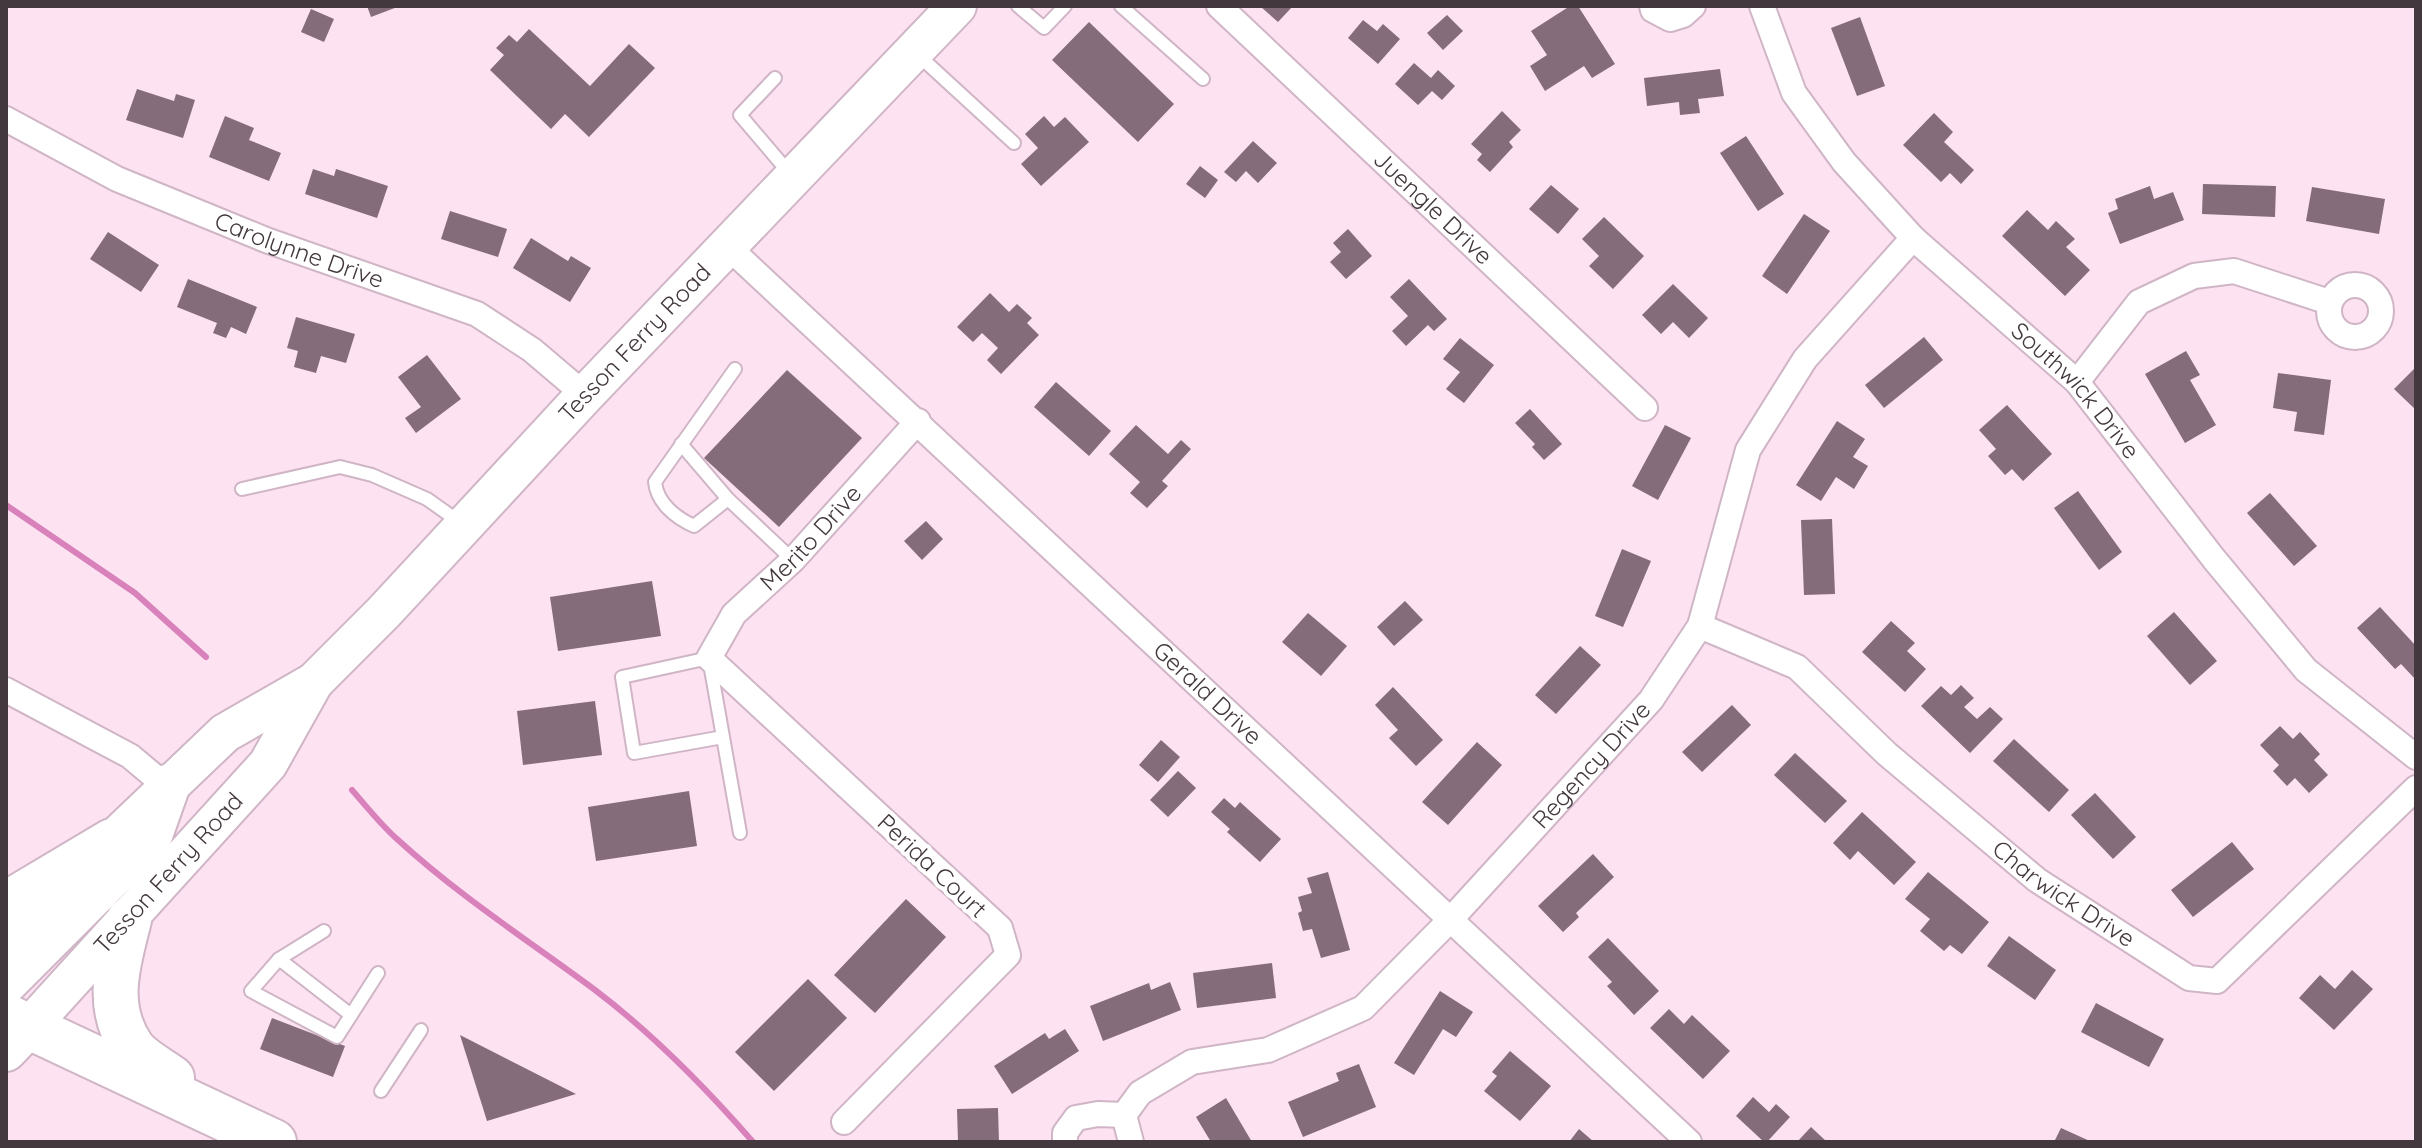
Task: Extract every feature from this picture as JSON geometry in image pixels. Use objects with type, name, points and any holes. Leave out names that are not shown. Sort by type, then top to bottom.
[{"type":"highway","points":[[6,981],[149,838],[167,787]]},
{"type":"highway","points":[[6,904],[112,841]]},
{"type":"highway","points":[[129,920],[114,980],[116,1016],[133,1049],[228,1119]]},
{"type":"highway","points":[[14,1031],[228,1119],[274,1142]]},
{"type":"main road","name":"Tesson Ferry Road","points":[[6,942],[225,733],[314,682],[383,613],[726,245],[957,6]]},
{"type":"main road","name":"Tesson Ferry Road","points":[[14,1031],[129,920],[268,764],[314,682]]},
{"type":"street","name":"Juengle Drive","points":[[1219,6],[1645,408]]},
{"type":"street","points":[[1652,6],[1653,10],[1670,19],[1683,15],[1693,6]]},
{"type":"street","name":"Southwick Drive","points":[[1762,6],[1794,93],[1844,162],[1913,238],[2077,382],[2214,559],[2306,670],[2416,757]]},
{"type":"street","name":"Carolynne Drive","points":[[6,119],[117,179],[266,240],[477,314],[532,350],[585,395]]},
{"type":"street","name":"Regency Drive","points":[[1124,1115],[1140,1093],[1192,1062],[1268,1050],[1363,1008],[1452,918],[1651,700],[1700,626],[1748,450],[1805,359],[1913,238]]},
{"type":"street","name":"Gerald Drive","points":[[726,245],[1689,1142]]},
{"type":"street","points":[[2077,382],[2139,302],[2194,276],[2234,271],[2329,302]]},
{"type":"street","name":"Merito Drive","points":[[709,658],[734,614],[793,560],[918,421]]},
{"type":"street","name":"Charwick Drive","points":[[1700,626],[1797,667],[1887,754],[2037,880],[2189,978],[2217,981],[2416,788]]},
{"type":"street","name":"Perida Court","points":[[709,658],[1000,928],[1008,955],[844,1122]]},
{"type":"street","points":[[6,690],[130,756],[167,787]]},
{"type":"street","points":[[1065,1142],[1065,1133],[1076,1118],[1098,1114],[1124,1115],[1131,1142]]},
{"type":"lane","points":[[1018,6],[1044,28],[1065,6]]},
{"type":"lane","points":[[1121,6],[1203,79]]},
{"type":"lane","points":[[914,51],[1014,143]]},
{"type":"lane","points":[[775,78],[740,115],[793,177]]},
{"type":"lane","points":[[728,499],[694,526],[682,521],[657,496],[655,482],[735,369]]},
{"type":"lane","points":[[681,444],[728,499],[793,560]]},
{"type":"lane","points":[[242,489],[340,467],[372,475],[427,499],[463,525]]},
{"type":"lane","points":[[723,737],[634,753],[622,677],[709,658],[723,737],[740,833]]},
{"type":"lane","points":[[324,931],[279,959],[251,991],[337,1037],[378,973]]},
{"type":"lane","points":[[279,959],[351,1015]]},
{"type":"lane","points":[[381,1091],[421,1030]]},
{"type":"building","points":[[367,6],[400,6],[371,17]]},
{"type":"building","points":[[1260,6],[1293,6],[1278,22]]},
{"type":"building","points":[[1570,6],[1578,6],[1615,64],[1592,78],[1584,66],[1545,91],[1530,66],[1547,55],[1531,31]]},
{"type":"building","points":[[311,9],[334,19],[324,42],[301,32]]},
{"type":"building","points":[[1447,15],[1463,31],[1443,50],[1427,33]]},
{"type":"building","points":[[1860,17],[1885,86],[1857,96],[1831,28]]},
{"type":"building","points":[[1363,20],[1377,31],[1383,24],[1400,39],[1378,64],[1348,38]]},
{"type":"building","points":[[1089,22],[1174,104],[1138,142],[1052,60]]},
{"type":"building","points":[[529,29],[590,86],[629,44],[655,68],[589,137],[565,114],[551,129],[490,70],[504,55],[496,48],[509,35],[517,42]]},
{"type":"building","points":[[1414,63],[1431,78],[1438,70],[1455,86],[1442,100],[1432,91],[1418,105],[1395,84]]},
{"type":"building","points":[[1720,69],[1724,96],[1698,99],[1700,113],[1680,115],[1679,102],[1647,106],[1644,78]]},
{"type":"building","points":[[137,89],[174,101],[176,94],[195,100],[183,138],[126,120]]},
{"type":"building","points":[[1502,111],[1521,130],[1509,142],[1513,147],[1490,172],[1477,160],[1482,154],[1471,144]]},
{"type":"building","points":[[1934,113],[1953,132],[1944,142],[1974,170],[1961,184],[1950,173],[1941,182],[1903,145]]},
{"type":"building","points":[[225,116],[254,128],[249,140],[281,153],[269,181],[209,157]]},
{"type":"building","points":[[1044,116],[1054,127],[1065,117],[1089,142],[1041,186],[1021,164],[1038,148],[1025,134]]},
{"type":"building","points":[[1746,136],[1784,194],[1758,211],[1720,153]]},
{"type":"building","points":[[1253,141],[1277,163],[1258,183],[1246,171],[1236,182],[1224,172]]},
{"type":"building","points":[[1200,166],[1218,180],[1205,198],[1186,184]]},
{"type":"building","points":[[313,169],[334,176],[336,169],[388,186],[377,218],[305,194]]},
{"type":"building","points":[[2203,184],[2276,186],[2275,217],[2202,214]]},
{"type":"building","points":[[1551,185],[1579,209],[1558,234],[1529,209]]},
{"type":"building","points":[[2150,186],[2154,199],[2173,192],[2184,220],[2120,244],[2108,213],[2118,209],[2115,199]]},
{"type":"building","points":[[2312,187],[2385,199],[2379,234],[2306,221]]},
{"type":"building","points":[[2027,210],[2048,230],[2056,221],[2075,239],[2066,247],[2090,270],[2065,296],[2002,236]]},
{"type":"building","points":[[450,211],[507,229],[498,257],[441,239]]},
{"type":"building","points":[[1804,214],[1830,231],[1787,294],[1762,276]]},
{"type":"building","points":[[1604,217],[1644,256],[1613,289],[1589,266],[1599,256],[1582,239]]},
{"type":"building","points":[[1348,229],[1372,256],[1346,279],[1330,262],[1341,252],[1333,243]]},
{"type":"building","points":[[108,232],[159,265],[141,292],[90,259]]},
{"type":"building","points":[[531,238],[568,261],[571,256],[591,268],[570,302],[513,268]]},
{"type":"building","points":[[188,279],[257,307],[246,334],[231,327],[226,338],[213,333],[217,323],[177,307]]},
{"type":"building","points":[[1409,279],[1447,319],[1434,331],[1428,325],[1406,346],[1392,331],[1408,316],[1390,297]]},
{"type":"building","points":[[1673,284],[1708,318],[1689,338],[1673,322],[1661,334],[1642,315]]},
{"type":"building","points":[[990,293],[1009,312],[1017,304],[1032,318],[1027,323],[1039,335],[1001,374],[987,360],[998,348],[982,333],[973,342],[957,327]]},
{"type":"building","points":[[296,317],[355,334],[346,363],[321,356],[316,373],[294,367],[298,351],[287,348]]},
{"type":"building","points":[[1924,337],[1943,360],[1884,408],[1865,385]]},
{"type":"building","points":[[1460,338],[1494,365],[1464,403],[1446,389],[1460,372],[1443,359]]},
{"type":"building","points":[[2186,351],[2200,375],[2190,380],[2216,425],[2185,443],[2145,374]]},
{"type":"building","points":[[427,355],[461,399],[416,433],[405,418],[421,407],[398,377]]},
{"type":"building","points":[[2416,367],[2416,410],[2394,389]]},
{"type":"building","points":[[787,370],[862,438],[779,527],[704,458]]},
{"type":"building","points":[[2278,373],[2331,380],[2324,435],[2294,431],[2297,412],[2273,408]]},
{"type":"building","points":[[1056,382],[1111,431],[1089,456],[1034,407]]},
{"type":"building","points":[[2007,405],[2052,454],[2023,481],[2012,469],[2005,475],[1988,456],[1996,449],[1979,430]]},
{"type":"building","points":[[1530,409],[1562,444],[1544,460],[1532,447],[1535,444],[1515,423]]},
{"type":"building","points":[[1837,421],[1865,439],[1853,457],[1868,466],[1854,489],[1836,477],[1821,501],[1796,485]]},
{"type":"building","points":[[1136,425],[1168,454],[1181,440],[1191,449],[1162,481],[1168,486],[1147,508],[1130,493],[1140,482],[1109,454]]},
{"type":"building","points":[[1665,425],[1691,438],[1658,500],[1632,486]]},
{"type":"building","points":[[2078,491],[2122,552],[2099,570],[2054,508]]},
{"type":"building","points":[[2270,493],[2317,546],[2294,566],[2247,513]]},
{"type":"building","points":[[1832,519],[1835,594],[1804,595],[1801,520]]},
{"type":"building","points":[[926,521],[943,539],[922,560],[904,541]]},
{"type":"building","points":[[1622,549],[1651,561],[1623,627],[1595,616]]},
{"type":"building","points":[[652,581],[661,636],[558,651],[550,597]]},
{"type":"building","points":[[1405,601],[1423,620],[1394,646],[1377,627]]},
{"type":"building","points":[[2380,607],[2416,646],[2416,680],[2401,664],[2395,669],[2357,628]]},
{"type":"building","points":[[2174,612],[2217,661],[2190,685],[2147,636]]},
{"type":"building","points":[[1308,613],[1347,646],[1321,676],[1282,642]]},
{"type":"building","points":[[1891,621],[1915,643],[1907,651],[1926,669],[1905,692],[1862,652]]},
{"type":"building","points":[[1580,646],[1601,665],[1556,714],[1535,695]]},
{"type":"building","points":[[1961,685],[1974,698],[1964,707],[1977,719],[1990,707],[2003,719],[1970,753],[1921,706],[1941,686],[1951,695]]},
{"type":"building","points":[[1393,687],[1443,740],[1416,766],[1389,738],[1398,730],[1375,705]]},
{"type":"building","points":[[595,701],[602,755],[523,765],[517,711]]},
{"type":"building","points":[[1732,705],[1751,725],[1702,772],[1682,752]]},
{"type":"building","points":[[2280,726],[2293,739],[2300,732],[2320,754],[2314,760],[2328,775],[2309,793],[2295,778],[2287,786],[2273,771],[2279,765],[2260,745]]},
{"type":"building","points":[[2014,739],[2069,790],[2049,812],[1993,761]]},
{"type":"building","points":[[1161,740],[1180,757],[1158,782],[1139,765]]},
{"type":"building","points":[[1477,742],[1502,765],[1448,825],[1422,802]]},
{"type":"building","points":[[1795,753],[1847,801],[1825,823],[1774,775]]},
{"type":"building","points":[[1178,771],[1196,788],[1168,817],[1150,800]]},
{"type":"building","points":[[689,791],[697,846],[596,861],[588,807]]},
{"type":"building","points":[[2095,793],[2136,837],[2113,859],[2071,815]]},
{"type":"building","points":[[1224,798],[1235,808],[1240,802],[1281,839],[1260,862],[1227,832],[1230,829],[1211,812]]},
{"type":"building","points":[[1862,812],[1916,862],[1894,885],[1858,851],[1850,860],[1833,843]]},
{"type":"building","points":[[2232,842],[2254,869],[2193,917],[2171,890]]},
{"type":"building","points":[[1593,854],[1614,877],[1576,913],[1579,917],[1563,932],[1538,906]]},
{"type":"building","points":[[1328,872],[1350,950],[1321,958],[1312,929],[1303,931],[1298,897],[1312,893],[1307,878]]},
{"type":"building","points":[[1928,872],[1989,922],[1962,954],[1950,945],[1944,951],[1920,931],[1930,919],[1905,899]]},
{"type":"building","points":[[906,899],[946,937],[875,1013],[834,975]]},
{"type":"building","points":[[2009,936],[2056,970],[2035,1000],[1987,966]]},
{"type":"building","points":[[1608,938],[1659,991],[1634,1015],[1607,986],[1612,982],[1588,957]]},
{"type":"building","points":[[1272,963],[1276,998],[1197,1008],[1193,973]]},
{"type":"building","points":[[2352,970],[2373,989],[2334,1030],[2299,998],[2320,975],[2335,989]]},
{"type":"building","points":[[808,979],[847,1018],[774,1091],[735,1052]]},
{"type":"building","points":[[1170,982],[1181,1010],[1103,1041],[1090,1006],[1149,983],[1151,990]]},
{"type":"building","points":[[1440,991],[1473,1012],[1456,1037],[1443,1029],[1414,1075],[1394,1063]]},
{"type":"building","points":[[2096,1003],[2164,1039],[2149,1067],[2081,1032]]},
{"type":"building","points":[[1669,1009],[1684,1024],[1692,1015],[1730,1051],[1703,1079],[1650,1028]]},
{"type":"building","points":[[272,1018],[345,1046],[333,1077],[260,1049]]},
{"type":"building","points":[[1065,1029],[1079,1051],[1012,1094],[994,1066],[1045,1033],[1049,1039]]},
{"type":"building","points":[[460,1035],[576,1094],[487,1121]]},
{"type":"building","points":[[1510,1051],[1551,1086],[1520,1121],[1484,1091],[1497,1076],[1492,1072]]},
{"type":"building","points":[[1359,1064],[1376,1107],[1303,1137],[1288,1102],[1339,1081],[1336,1073]]},
{"type":"building","points":[[1753,1097],[1769,1112],[1776,1104],[1790,1117],[1767,1142],[1736,1116]]},
{"type":"building","points":[[1226,1098],[1252,1142],[1211,1142],[1196,1117]]},
{"type":"building","points":[[998,1108],[999,1142],[958,1142],[957,1109]]},
{"type":"building","points":[[1811,1127],[1827,1142],[1797,1142]]},
{"type":"building","points":[[2061,1128],[2092,1142],[2054,1142]]},
{"type":"building","points":[[1579,1129],[1594,1142],[1569,1142]]},
{"type":"waterway","points":[[6,505],[135,593],[206,657]]},
{"type":"waterway","points":[[352,790],[391,834],[445,880],[638,1025],[698,1082],[753,1142]]}]
